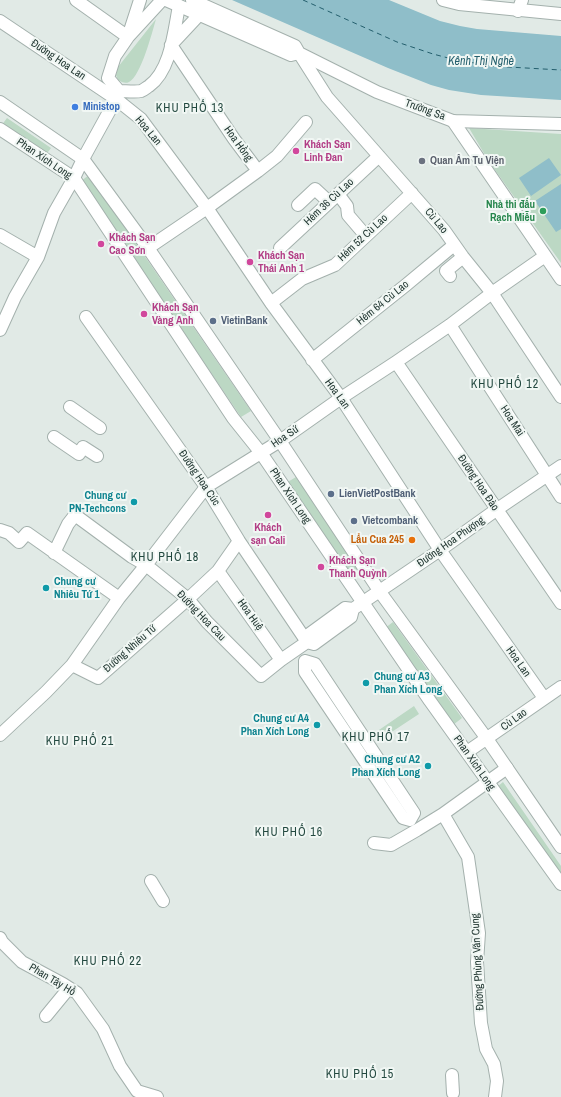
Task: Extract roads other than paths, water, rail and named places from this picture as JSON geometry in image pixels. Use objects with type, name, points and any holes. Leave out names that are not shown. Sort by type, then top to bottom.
[{"type":"street","points":[[76,0],[128,37]]},
{"type":"street","points":[[128,37],[140,0]]},
{"type":"street","points":[[118,95],[108,78],[115,56],[128,37],[162,0]]},
{"type":"street","name":"Trường Sa","points":[[166,0],[291,55],[299,53]]},
{"type":"street","name":"Trường Sa","points":[[192,0],[295,46],[299,53],[377,92],[452,120],[561,124]]},
{"type":"street","points":[[443,0],[459,4],[520,5],[561,14]]},
{"type":"street","points":[[118,95],[142,91],[158,77],[165,65],[171,45],[179,6]]},
{"type":"street","points":[[171,45],[199,15]]},
{"type":"street","name":"Đường Hoa Lan","points":[[0,21],[118,95]]},
{"type":"street","name":"Hoa Hồng","points":[[148,248],[258,171],[234,139],[171,45]]},
{"type":"street","name":"Cù Lao","points":[[299,53],[327,97],[444,230],[463,257],[492,293],[561,397]]},
{"type":"street","points":[[0,330],[15,297],[38,257],[54,214],[118,95]]},
{"type":"street","name":"Hoa Lan","points":[[118,95],[141,119],[207,208],[271,303],[341,398],[440,550],[544,698]]},
{"type":"street","name":"Phan Xích Long","points":[[0,102],[82,160],[148,248],[280,441],[380,592],[487,739],[561,847]]},
{"type":"street","points":[[452,120],[561,279]]},
{"type":"street","points":[[258,171],[277,156],[306,122]]},
{"type":"street","name":"Phan Xích Long","points":[[0,129],[74,178],[233,418],[261,453],[358,606],[430,701],[561,884]]},
{"type":"street","name":"Hẻm 36 Cù Lao","points":[[280,248],[379,156]]},
{"type":"street","points":[[298,205],[315,189],[329,202]]},
{"type":"street","name":"Hẻm 52 Cù Lao","points":[[271,303],[302,279],[335,265],[412,193]]},
{"type":"street","points":[[338,194],[347,206],[348,215],[366,236]]},
{"type":"street","points":[[0,235],[38,257]]},
{"type":"street","name":"Hẻm 64 Cù Lao","points":[[312,360],[454,245]]},
{"type":"street","name":"Hoa Sứ","points":[[72,665],[119,598],[206,487],[280,441],[341,398],[396,362],[545,256]]},
{"type":"street","points":[[450,276],[446,271],[463,257]]},
{"type":"street","name":"Đường Hoa Cúc","points":[[86,316],[206,487],[302,645],[305,661]]},
{"type":"street","name":"Hoa Mai","points":[[450,325],[546,476],[561,497]]},
{"type":"street","name":"Đường Hoa Đào","points":[[396,362],[561,603]]},
{"type":"street","points":[[70,408],[100,428]]},
{"type":"street","points":[[54,438],[79,454],[83,447],[97,456]]},
{"type":"street","name":"Đường Hoa Phượng","points":[[358,606],[561,466]]},
{"type":"street","name":"Đường Hoa Cau","points":[[54,553],[68,524],[75,515],[132,557],[146,565],[188,599],[207,622],[261,676],[281,660]]},
{"type":"street","points":[[4,532],[19,542],[27,533],[119,598]]},
{"type":"street","points":[[188,599],[218,571],[239,541]]},
{"type":"street","name":"Hoa Huệ","points":[[218,571],[281,660]]},
{"type":"street","name":"Đường Nhiêu Tứ","points":[[72,665],[98,678],[188,599]]},
{"type":"street","points":[[281,660],[302,645],[314,644],[351,618],[358,606]]},
{"type":"street","points":[[410,820],[414,813],[373,750],[315,664],[305,661],[305,672],[326,704],[403,818],[410,820],[417,830]]},
{"type":"street","points":[[0,735],[46,692],[72,665]]},
{"type":"street","name":"Cù Lao","points":[[467,752],[561,687]]},
{"type":"street","points":[[326,704],[337,696]]},
{"type":"street","points":[[346,734],[357,726]]},
{"type":"street","points":[[362,758],[373,750]]},
{"type":"street","points":[[374,843],[391,845],[443,814],[507,768]]},
{"type":"street","points":[[385,791],[396,785]]},
{"type":"street","name":"Đường Phùng Văn Cung","points":[[443,814],[468,857],[478,933],[477,962],[481,1023],[486,1049],[494,1064],[497,1081],[495,1097]]},
{"type":"street","points":[[151,881],[163,901]]},
{"type":"street","name":"Phan Tây Hồ","points":[[0,938],[2,942],[22,962],[77,993],[103,1029],[120,1066],[137,1091],[157,1097]]},
{"type":"street","points":[[46,1016],[69,988]]},
{"type":"street","points":[[452,1075],[453,1092]]},
{"type":"water","name":"Kênh Thị Nghè","points":[[232,0],[389,0],[440,21],[460,26],[477,29],[561,36],[561,100],[481,95],[449,90],[431,85],[388,68]]},
{"type":"water","points":[[549,158],[561,175],[531,196],[519,178]]},
{"type":"water","points":[[561,184],[561,229],[556,232],[535,201]]},
{"type":"place","name":"Ministop","points":[[75,107]]},
{"type":"place","name":"Khách Sạn Linh Đan","points":[[296,151]]},
{"type":"place","name":"Quan Âm Tu Viện","points":[[422,161]]},
{"type":"place","name":"Nhà thi đấu Rạch Miễu","points":[[543,211]]},
{"type":"place","name":"Khách Sạn Cao Sơn","points":[[101,244]]},
{"type":"place","name":"Khách Sạn Thái Anh 1","points":[[250,262]]},
{"type":"place","name":"Khách Sạn Vàng Anh","points":[[144,314]]},
{"type":"place","name":"VietinBank","points":[[213,321]]},
{"type":"place","name":"LienVietPostBank","points":[[331,494]]},
{"type":"place","name":"Chung cư PN-Techcons","points":[[134,502]]},
{"type":"place","name":"Khách sạn Cali","points":[[268,515]]},
{"type":"place","name":"Vietcombank","points":[[354,521]]},
{"type":"place","name":"Lẩu Cua 245","points":[[412,540]]},
{"type":"place","name":"Khách Sạn Thanh Quỳnh","points":[[321,567]]},
{"type":"place","name":"Chung cư Nhiêu Tứ 1","points":[[46,588]]},
{"type":"place","name":"Chung cư A3 Phan Xích Long","points":[[366,683]]},
{"type":"place","name":"Chung cư A4 Phan Xích Long","points":[[317,725]]},
{"type":"place","name":"Chung cư A2 Phan Xích Long","points":[[428,766]]},
{"type":"district","name":"KHU PHỐ 13","points":[[190,109]]},
{"type":"district","name":"KHU PHỐ 12","points":[[505,385]]},
{"type":"district","name":"KHU PHỐ 18","points":[[165,558]]},
{"type":"district","name":"KHU PHỐ 17","points":[[376,738]]},
{"type":"district","name":"KHU PHỐ 21","points":[[80,742]]},
{"type":"district","name":"KHU PHỐ 16","points":[[289,833]]},
{"type":"district","name":"KHU PHỐ 22","points":[[108,962]]},
{"type":"district","name":"KHU PHỐ 15","points":[[360,1075]]}]
